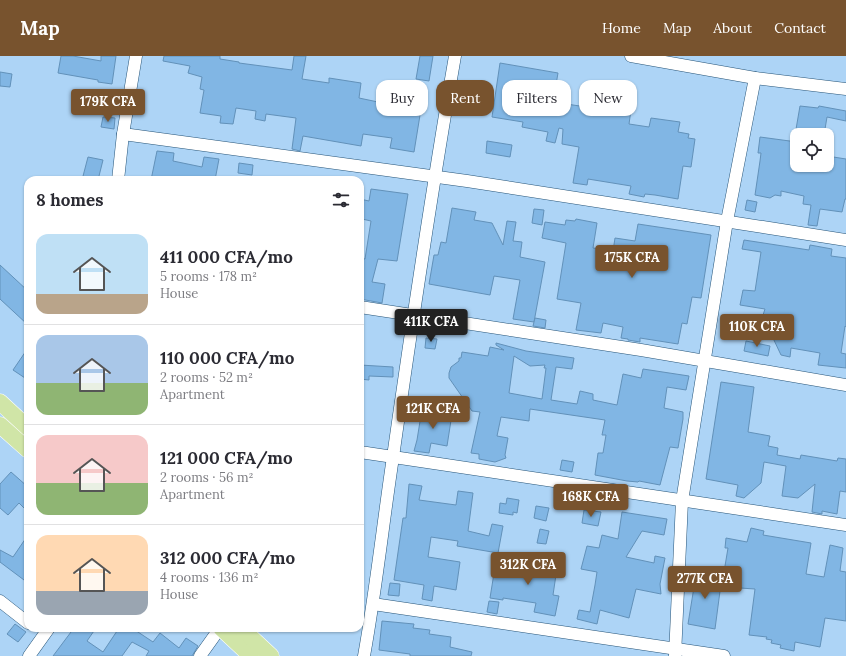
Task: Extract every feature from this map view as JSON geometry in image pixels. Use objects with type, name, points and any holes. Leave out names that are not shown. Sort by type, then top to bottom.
[{"type":"main road","points":[[0,402],[24,424]]},
{"type":"main road","points":[[0,425],[24,446]]},
{"type":"main road","points":[[224,632],[250,656]]},
{"type":"main road","points":[[245,632],[271,656]]},
{"type":"street","points":[[118,176],[123,134],[136,56]]},
{"type":"street","points":[[364,656],[373,604],[434,176],[455,56]]},
{"type":"street","points":[[631,56],[755,78],[846,89]]},
{"type":"street","points":[[676,653],[682,501],[727,221],[755,78]]},
{"type":"street","points":[[123,134],[434,176],[846,240]]},
{"type":"street","points":[[364,308],[846,384]]},
{"type":"street","points":[[364,453],[846,525]]},
{"type":"street","points":[[0,601],[24,620]]},
{"type":"street","points":[[373,604],[676,653],[724,656]]},
{"type":"street","points":[[29,656],[42,632]]},
{"type":"street","points":[[200,656],[217,632]]},
{"type":"building","points":[[61,56],[73,56],[101,61],[101,56],[116,56],[112,84],[58,73]]},
{"type":"building","points":[[164,56],[220,56],[220,59],[239,63],[292,70],[294,56],[306,56],[302,79],[329,83],[329,78],[361,83],[359,98],[376,102],[376,116],[420,116],[414,152],[390,148],[392,138],[363,134],[361,146],[303,136],[300,151],[292,149],[296,118],[266,114],[265,121],[255,119],[256,111],[236,108],[233,124],[220,123],[221,116],[200,113],[204,90],[200,89],[202,77],[188,73],[190,66],[163,61]]},
{"type":"building","points":[[420,56],[433,56],[429,81],[416,79]]},
{"type":"building","points":[[500,63],[558,73],[557,80],[502,80],[502,116],[571,116],[571,105],[579,106],[579,116],[630,116],[629,124],[649,127],[651,118],[680,122],[678,132],[689,134],[688,138],[695,139],[691,167],[683,166],[678,199],[655,195],[645,194],[644,197],[629,194],[631,186],[588,179],[587,185],[573,183],[579,147],[562,144],[563,129],[559,128],[555,143],[546,141],[548,132],[522,127],[523,122],[492,117],[494,116],[494,104]]},
{"type":"building","points":[[0,72],[12,74],[10,87],[0,86]]},
{"type":"building","points":[[800,106],[818,108],[819,106],[846,111],[846,121],[827,117],[825,128],[796,128]]},
{"type":"building","points":[[103,117],[115,118],[114,129],[101,127]]},
{"type":"building","points":[[760,137],[790,141],[790,172],[834,172],[834,157],[846,159],[846,199],[842,212],[820,209],[817,226],[808,225],[811,205],[803,204],[804,196],[781,191],[781,196],[775,195],[770,198],[755,195],[761,153],[758,153]]},
{"type":"building","points":[[487,141],[512,145],[510,157],[486,153]]},
{"type":"building","points":[[157,151],[174,153],[173,161],[202,167],[204,157],[219,159],[216,176],[152,176]]},
{"type":"building","points":[[88,157],[103,160],[99,176],[83,176]]},
{"type":"building","points":[[239,163],[253,165],[252,175],[238,173]]},
{"type":"building","points":[[371,189],[408,194],[397,261],[378,259],[372,282],[385,284],[382,303],[364,300],[364,259],[371,221],[364,219],[364,200],[369,201]]},
{"type":"building","points":[[747,200],[757,202],[755,212],[745,210]]},
{"type":"building","points":[[452,208],[476,212],[474,220],[492,223],[503,245],[507,221],[516,222],[513,241],[522,242],[520,257],[545,262],[534,322],[513,319],[520,280],[494,276],[490,295],[429,284],[434,255],[438,255],[441,242],[446,243]]},
{"type":"building","points":[[534,209],[544,210],[542,225],[532,223]]},
{"type":"building","points":[[576,219],[597,223],[593,248],[613,251],[615,238],[635,241],[638,224],[711,235],[701,298],[692,297],[687,324],[682,323],[678,344],[640,338],[640,342],[628,340],[621,338],[623,327],[603,323],[601,333],[576,330],[581,303],[557,299],[566,243],[542,238],[545,222],[565,225],[566,220],[575,221]]},
{"type":"building","points":[[744,240],[809,250],[810,245],[832,249],[831,256],[846,258],[846,327],[845,326],[841,353],[846,354],[846,368],[818,365],[820,353],[791,348],[790,357],[781,355],[764,319],[765,315],[763,315],[765,309],[740,305],[743,290],[755,291],[761,252],[742,249]]},
{"type":"building","points":[[0,265],[24,287],[24,321],[0,299]]},
{"type":"building","points":[[535,318],[546,320],[545,328],[533,326]]},
{"type":"building","points":[[426,338],[437,339],[435,349],[425,348]]},
{"type":"building","points":[[746,341],[770,346],[768,356],[744,351]]},
{"type":"building","points":[[496,343],[526,351],[574,358],[572,369],[556,367],[551,400],[577,404],[580,391],[593,394],[593,400],[617,405],[623,374],[641,378],[643,369],[689,376],[686,390],[667,387],[664,408],[683,412],[683,419],[678,448],[670,447],[660,485],[595,475],[598,453],[603,453],[606,435],[602,435],[605,420],[530,409],[529,421],[501,417],[497,436],[508,438],[505,455],[506,458],[495,462],[479,459],[479,454],[471,453],[480,412],[472,411],[449,378],[449,373],[451,367],[459,361],[459,358],[461,358],[462,352],[488,356],[490,347],[504,350],[496,345]],"holes":[[[514,356],[530,366],[545,365],[544,368],[546,368],[542,399],[509,393]]]},
{"type":"building","points":[[24,354],[24,377],[13,370]]},
{"type":"building","points":[[364,365],[393,367],[393,377],[369,376],[369,380],[364,379]]},
{"type":"building","points":[[721,382],[754,387],[748,432],[770,436],[768,446],[778,448],[777,455],[800,459],[801,455],[837,461],[838,458],[846,459],[846,492],[840,491],[837,514],[822,511],[822,514],[812,512],[815,484],[798,498],[782,496],[786,466],[764,462],[761,483],[744,498],[736,496],[738,485],[706,479]]},
{"type":"building","points":[[422,409],[452,414],[447,446],[431,443],[429,453],[414,451]]},
{"type":"building","points":[[562,460],[574,462],[572,472],[560,470]]},
{"type":"building","points":[[11,472],[24,483],[24,508],[19,503],[8,515],[0,508],[0,484]]},
{"type":"building","points":[[409,484],[422,486],[419,500],[456,505],[458,491],[473,493],[468,531],[489,536],[492,524],[503,526],[498,553],[457,546],[458,541],[431,537],[428,557],[460,562],[456,590],[434,586],[432,601],[422,599],[424,585],[394,580],[403,518],[406,518]]},
{"type":"building","points":[[507,498],[519,500],[517,513],[513,512],[513,515],[499,513],[500,503],[506,504]]},
{"type":"building","points":[[536,506],[549,508],[546,521],[534,518]]},
{"type":"building","points":[[584,510],[601,512],[598,526],[582,523]]},
{"type":"building","points":[[622,512],[667,519],[664,535],[642,531],[626,557],[654,563],[655,556],[665,558],[660,584],[661,594],[636,589],[629,618],[600,610],[597,624],[577,619],[579,610],[590,612],[597,572],[581,569],[587,546],[599,548],[602,535],[618,539]]},
{"type":"building","points":[[751,528],[764,531],[763,535],[811,543],[806,574],[824,577],[830,545],[843,548],[840,571],[846,572],[846,621],[825,618],[820,647],[795,642],[794,651],[780,648],[781,645],[771,643],[772,640],[766,639],[767,637],[749,635],[755,589],[740,588],[740,581],[723,578],[728,548],[725,548],[726,538],[747,542]]},
{"type":"building","points":[[540,529],[549,531],[546,544],[537,543]]},
{"type":"building","points":[[24,541],[24,580],[0,562],[0,550],[13,557]]},
{"type":"building","points":[[519,561],[557,568],[553,595],[559,596],[555,616],[534,612],[536,603],[503,598],[503,600],[490,598],[495,567],[518,571]]},
{"type":"building","points":[[693,572],[722,576],[715,629],[688,624],[694,587],[691,587]]},
{"type":"building","points":[[390,583],[400,584],[399,596],[388,595]]},
{"type":"building","points":[[489,601],[499,602],[497,614],[487,612]]},
{"type":"building","points":[[382,621],[414,624],[413,628],[430,630],[429,634],[451,637],[450,647],[472,652],[471,656],[410,656],[410,654],[379,650]]},
{"type":"building","points":[[15,624],[26,632],[18,642],[7,634]]},
{"type":"building","points":[[71,632],[93,632],[87,641],[103,652],[116,632],[138,632],[153,642],[160,633],[179,648],[186,638],[198,646],[192,656],[146,656],[149,651],[132,642],[122,656],[53,656]]}]
